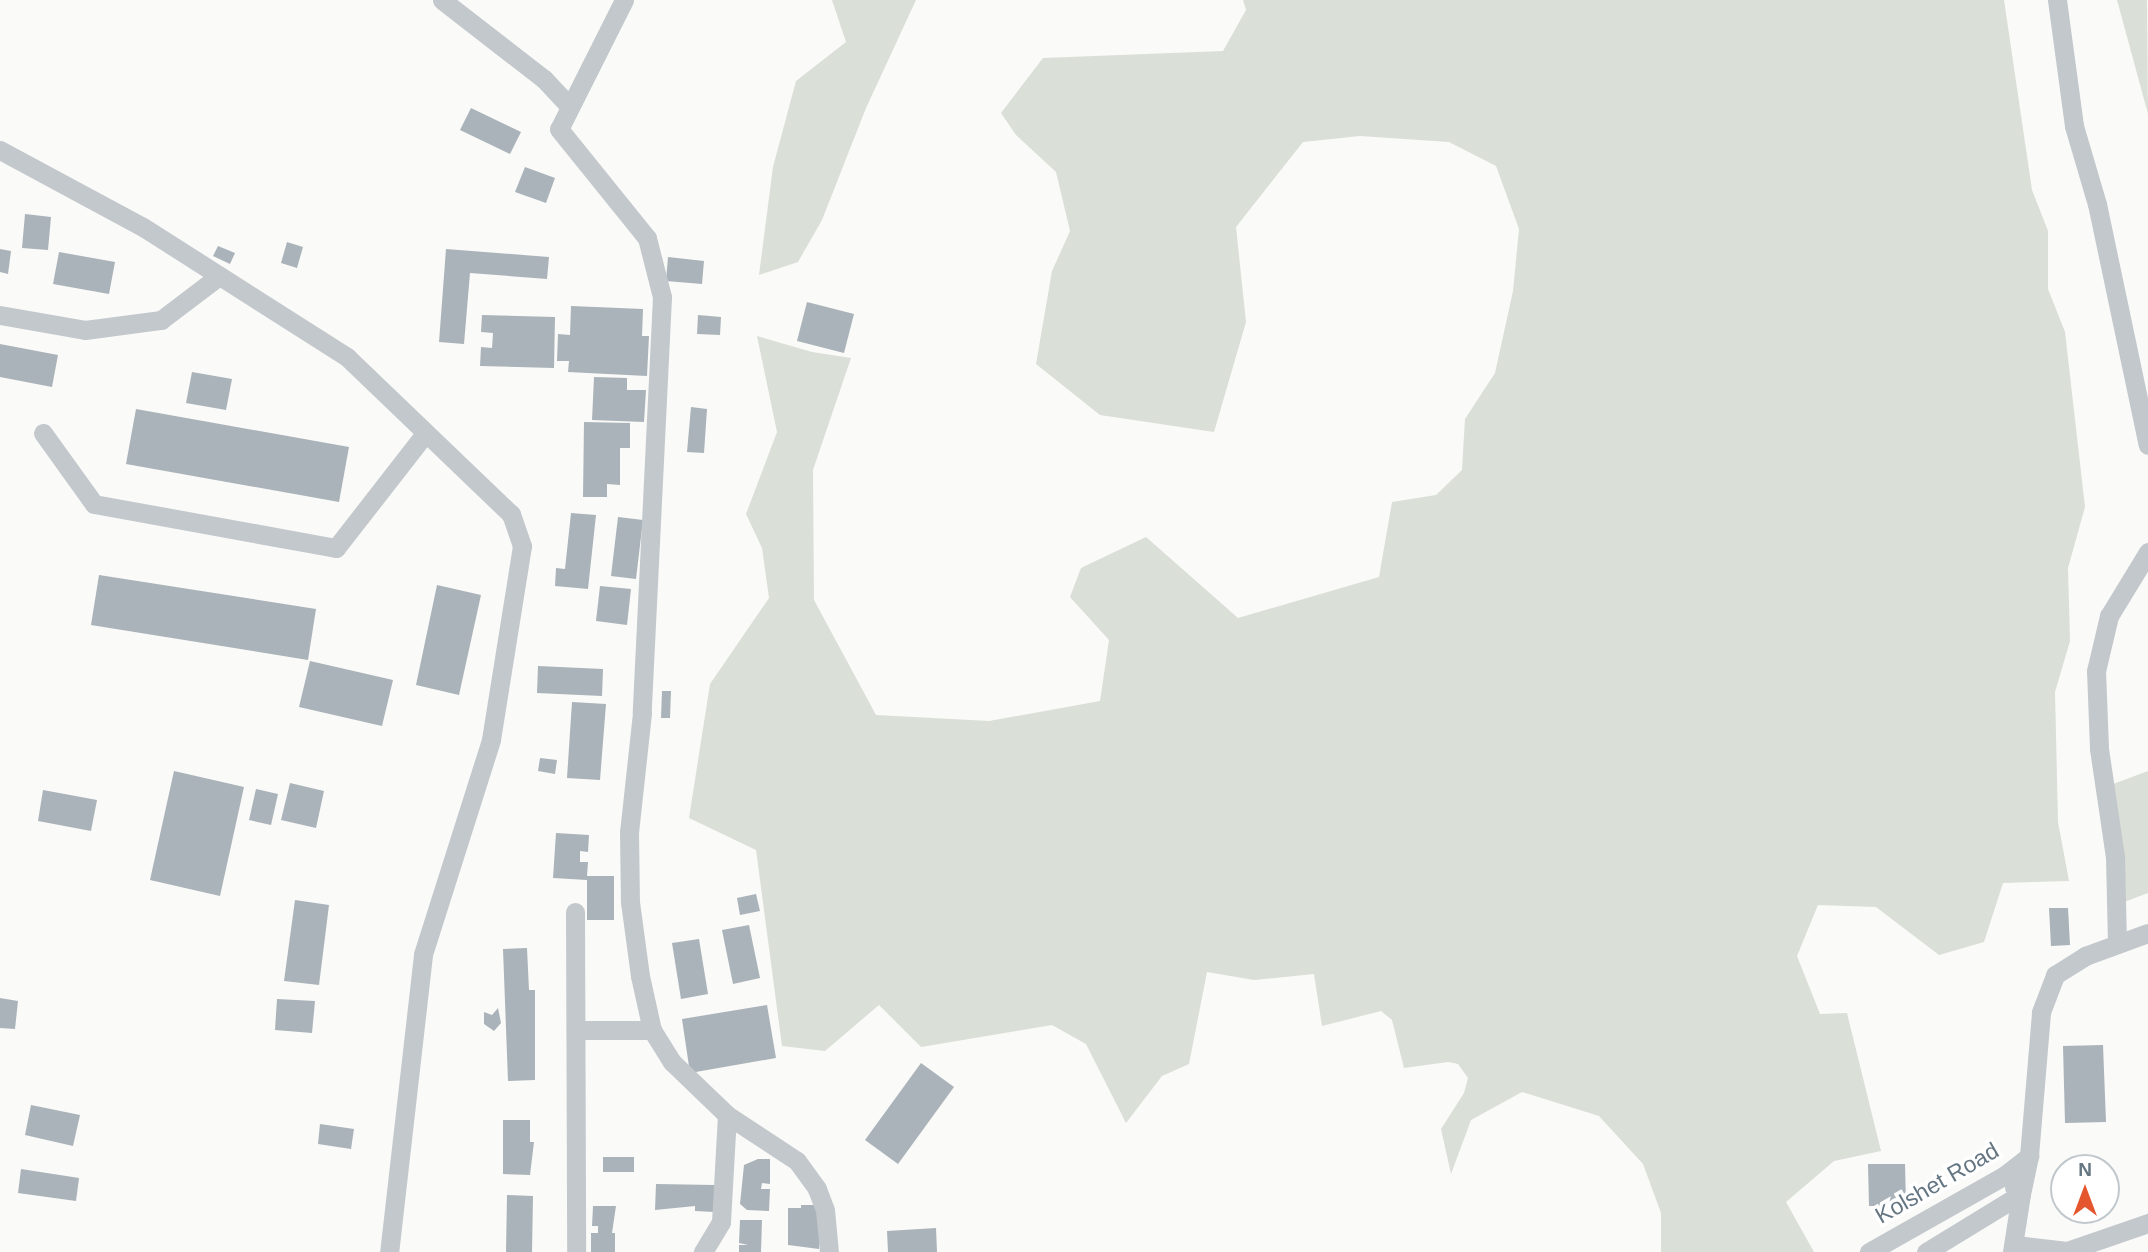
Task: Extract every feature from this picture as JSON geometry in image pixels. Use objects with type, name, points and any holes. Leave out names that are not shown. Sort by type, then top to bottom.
[{"type":"street","points":[[442,0],[544,79],[568,105]]},
{"type":"street","points":[[624,0],[568,105],[559,129],[647,238],[662,297],[643,686],[629,832],[629,902],[652,1030],[690,1083],[727,1115],[803,1170],[825,1210],[829,1252]]},
{"type":"street","points":[[2057,0],[2074,126],[2097,204],[2148,445]]},
{"type":"street","points":[[0,150],[143,227],[347,357],[424,435],[511,514],[522,546],[491,740],[423,955],[389,1252]]},
{"type":"street","points":[[0,315],[85,330],[161,320],[219,276]]},
{"type":"street","points":[[43,433],[94,504],[336,548],[424,435]]},
{"type":"street","points":[[2117,944],[2115,857],[2099,748],[2096,671],[2109,616],[2148,552]]},
{"type":"street","points":[[575,912],[576,1252]]},
{"type":"street","name":"Kolshet Road","points":[[2014,1249],[2029,1156],[2041,1012],[2055,975],[2085,956],[2148,933]]},
{"type":"street","points":[[576,1030],[652,1030]]},
{"type":"street","points":[[703,1252],[721,1222],[727,1115]]},
{"type":"street","name":"Kolshet Road","points":[[1870,1252],[2005,1175],[2029,1156]]},
{"type":"street","points":[[1926,1252],[2021,1194],[2005,1175]]},
{"type":"street","points":[[2014,1249],[2067,1251],[2148,1223]]},
{"type":"shaded area","points":[[832,0],[916,0],[866,108],[822,220],[798,262],[759,275],[773,167],[796,81],[846,42]]},
{"type":"shaded area","points":[[1243,0],[2004,0],[2032,190],[2048,231],[2048,289],[2065,332],[2085,507],[2068,568],[2070,641],[2055,692],[2058,822],[2069,881],[2003,883],[1984,942],[1939,955],[1876,907],[1818,905],[1797,956],[1820,1014],[1847,1013],[1881,1151],[1834,1161],[1786,1202],[1814,1252],[1661,1252],[1661,1213],[1643,1164],[1599,1116],[1522,1092],[1471,1120],[1451,1174],[1441,1129],[1464,1093],[1468,1078],[1458,1064],[1448,1062],[1404,1068],[1392,1020],[1381,1011],[1322,1026],[1314,974],[1254,980],[1207,972],[1189,1064],[1162,1076],[1126,1123],[1086,1044],[1052,1025],[921,1047],[879,1005],[825,1051],[782,1046],[756,850],[689,818],[710,684],[769,598],[762,548],[746,514],[777,432],[757,336],[812,352],[851,358],[813,470],[814,600],[876,715],[989,721],[1100,701],[1109,640],[1070,597],[1081,568],[1146,537],[1238,618],[1379,577],[1392,502],[1436,495],[1462,470],[1465,419],[1495,373],[1513,291],[1519,229],[1496,166],[1449,142],[1360,136],[1303,142],[1236,227],[1246,322],[1214,432],[1100,415],[1036,364],[1052,271],[1070,231],[1056,172],[1016,135],[1001,113],[1043,58],[1223,51],[1246,10]]},
{"type":"shaded area","points":[[2117,0],[2147,0],[2148,114]]},
{"type":"shaded area","points":[[2148,771],[2148,893],[2119,904],[2105,787]]},
{"type":"building","points":[[471,108],[521,132],[510,154],[460,130]]},
{"type":"building","points":[[525,167],[555,178],[546,203],[515,192]]},
{"type":"building","points":[[25,214],[51,217],[48,250],[22,248]]},
{"type":"building","points":[[287,242],[303,247],[297,268],[281,263]]},
{"type":"building","points":[[218,246],[235,253],[230,264],[213,256]]},
{"type":"building","points":[[0,249],[11,251],[8,274],[0,272]]},
{"type":"building","points":[[446,249],[549,257],[547,279],[470,273],[464,344],[439,342]]},
{"type":"building","points":[[59,252],[115,262],[109,294],[53,284]]},
{"type":"building","points":[[668,257],[704,261],[702,284],[666,281]]},
{"type":"building","points":[[807,302],[854,314],[844,353],[797,341]]},
{"type":"building","points":[[571,306],[643,309],[642,336],[649,336],[647,376],[568,372],[569,361],[557,361],[558,334],[570,335]]},
{"type":"building","points":[[482,315],[555,317],[554,368],[480,366],[481,347],[492,348],[493,333],[481,332]]},
{"type":"building","points":[[698,315],[721,317],[720,335],[697,334]]},
{"type":"building","points":[[0,344],[58,355],[52,387],[0,377]]},
{"type":"building","points":[[192,372],[232,379],[226,410],[186,403]]},
{"type":"building","points":[[594,377],[627,378],[627,390],[646,390],[644,422],[592,420]]},
{"type":"building","points":[[691,407],[707,409],[704,453],[687,452]]},
{"type":"building","points":[[136,409],[349,447],[339,502],[126,464]]},
{"type":"building","points":[[584,422],[630,423],[630,448],[620,448],[620,485],[607,484],[607,497],[583,497]]},
{"type":"building","points":[[571,513],[596,515],[588,589],[555,586],[556,568],[565,569]]},
{"type":"building","points":[[618,517],[643,520],[636,579],[611,576]]},
{"type":"building","points":[[99,575],[316,609],[308,660],[91,625]]},
{"type":"building","points":[[437,585],[481,595],[459,695],[416,685]]},
{"type":"building","points":[[600,586],[631,589],[627,625],[596,621]]},
{"type":"building","points":[[310,661],[393,680],[382,726],[299,707]]},
{"type":"building","points":[[538,666],[603,669],[602,696],[537,693]]},
{"type":"building","points":[[662,691],[671,691],[670,718],[661,718]]},
{"type":"building","points":[[572,702],[606,704],[600,780],[567,778]]},
{"type":"building","points":[[540,758],[557,760],[555,774],[538,771]]},
{"type":"building","points":[[174,771],[244,787],[220,896],[150,880]]},
{"type":"building","points":[[290,783],[324,791],[316,828],[281,820]]},
{"type":"building","points":[[256,789],[278,794],[271,825],[249,820]]},
{"type":"building","points":[[43,790],[97,800],[91,831],[38,821]]},
{"type":"building","points":[[556,833],[589,835],[588,852],[580,851],[580,862],[588,862],[587,876],[614,876],[614,920],[587,920],[587,880],[553,878]]},
{"type":"building","points":[[756,894],[760,911],[740,915],[737,898]]},
{"type":"building","points":[[295,900],[329,905],[319,985],[284,981]]},
{"type":"building","points":[[2049,908],[2068,908],[2070,945],[2051,946]]},
{"type":"building","points":[[749,925],[760,978],[733,984],[722,930]]},
{"type":"building","points":[[699,939],[708,994],[681,999],[672,943]]},
{"type":"building","points":[[527,948],[529,990],[535,990],[535,1080],[508,1081],[503,949]]},
{"type":"building","points":[[0,998],[18,1001],[15,1029],[0,1028]]},
{"type":"building","points":[[277,999],[315,1001],[312,1033],[275,1030]]},
{"type":"building","points":[[767,1005],[776,1058],[690,1073],[682,1019]]},
{"type":"building","points":[[498,1008],[501,1023],[494,1031],[484,1024],[484,1012],[492,1015]]},
{"type":"building","points":[[2103,1045],[2106,1122],[2065,1123],[2063,1046]]},
{"type":"building","points":[[921,1063],[954,1087],[898,1164],[865,1140]]},
{"type":"building","points":[[31,1105],[80,1115],[73,1146],[25,1135]]},
{"type":"building","points":[[503,1120],[530,1120],[530,1142],[534,1142],[530,1175],[503,1174]]},
{"type":"building","points":[[320,1124],[354,1129],[351,1149],[318,1144]]},
{"type":"building","points":[[603,1157],[634,1157],[634,1172],[603,1172]]},
{"type":"building","points":[[758,1159],[770,1159],[770,1184],[762,1183],[761,1189],[770,1189],[769,1211],[747,1210],[740,1204],[744,1165]]},
{"type":"building","points":[[1868,1164],[1905,1164],[1906,1206],[1869,1206]]},
{"type":"building","points":[[21,1169],[79,1178],[76,1201],[18,1193]]},
{"type":"building","points":[[656,1184],[715,1185],[714,1212],[695,1211],[695,1206],[655,1210]]},
{"type":"building","points":[[507,1195],[533,1196],[532,1252],[506,1252]]},
{"type":"building","points":[[801,1205],[819,1205],[819,1249],[788,1245],[788,1208],[801,1208]]},
{"type":"building","points":[[593,1206],[616,1206],[612,1233],[615,1233],[615,1252],[591,1252],[591,1233],[598,1233],[598,1226],[592,1226]]},
{"type":"building","points":[[740,1220],[762,1220],[761,1252],[739,1252],[739,1245],[748,1245],[739,1243]]},
{"type":"building","points":[[936,1228],[937,1252],[888,1252],[887,1231]]}]
